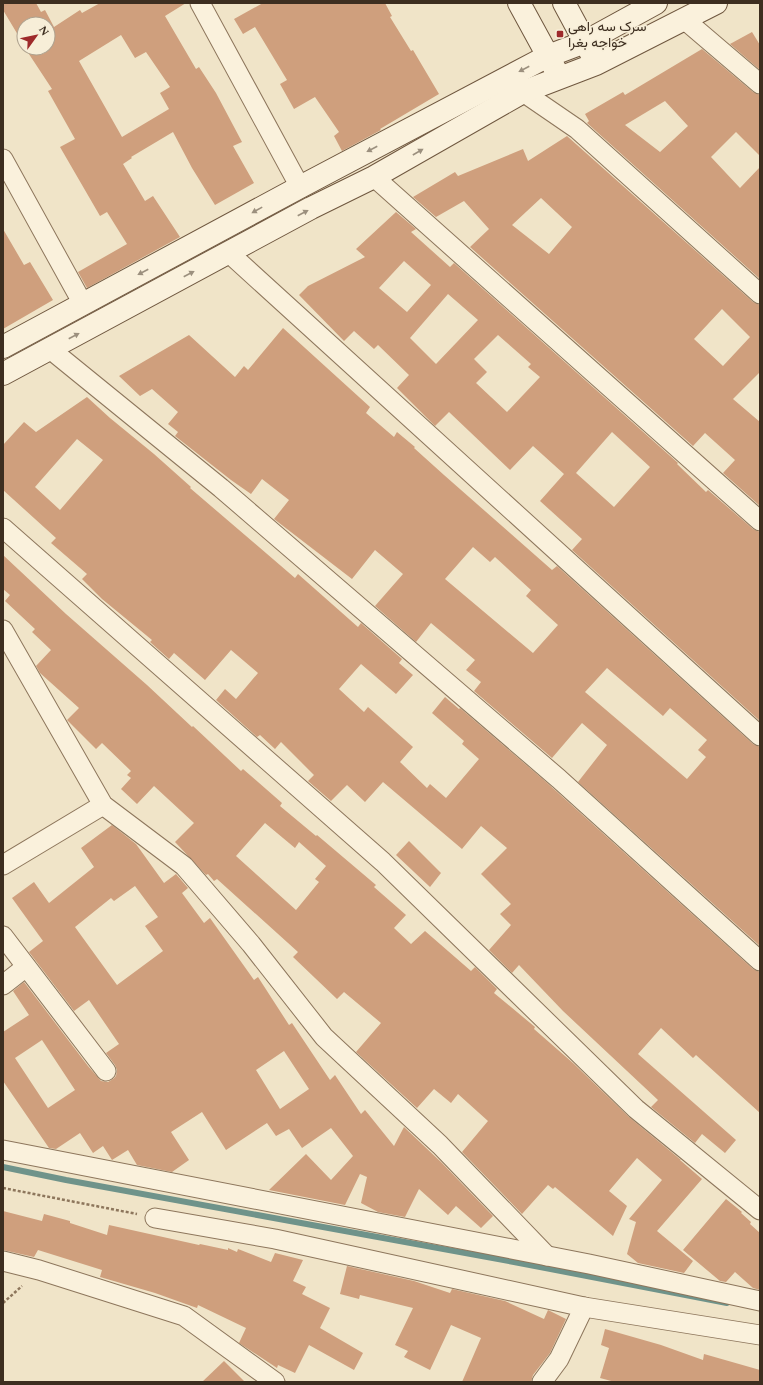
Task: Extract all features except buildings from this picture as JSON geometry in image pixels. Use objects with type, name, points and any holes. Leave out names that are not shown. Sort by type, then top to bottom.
[{"type":"main road","points":[[519,3],[559,77]]},
{"type":"main road","points":[[564,3],[596,64]]},
{"type":"main road","points":[[3,347],[300,187],[548,56],[585,42],[656,3]]},
{"type":"main road","points":[[3,374],[311,208],[374,177],[522,92],[596,64],[716,3]]},
{"type":"street","points":[[200,3],[300,187]]},
{"type":"street","points":[[685,20],[760,84]]},
{"type":"street","points":[[522,92],[577,129],[760,294]]},
{"type":"street","points":[[3,159],[83,304]]},
{"type":"street","points":[[374,177],[760,521]]},
{"type":"street","points":[[229,253],[760,736]]},
{"type":"street","points":[[50,349],[221,488],[565,784],[760,961]]},
{"type":"street","points":[[3,528],[383,862],[636,1109],[760,1210]]},
{"type":"street","points":[[3,630],[103,805],[184,866],[252,944],[324,1037],[440,1145],[547,1256]]},
{"type":"street","points":[[3,865],[103,805]]},
{"type":"street","points":[[3,936],[106,1071]]},
{"type":"street","points":[[3,985],[26,967]]},
{"type":"street","points":[[3,1150],[589,1264],[760,1300]]},
{"type":"street","points":[[155,1218],[275,1238],[584,1307],[760,1335]]},
{"type":"street","points":[[3,1261],[39,1270],[184,1316],[275,1382]]},
{"type":"street","points":[[542,1382],[559,1359],[584,1307]]},
{"type":"path","points":[[3,1188],[155,1218]]},
{"type":"waterway","points":[[3,1167],[727,1303]]},
{"type":"place","name":"سرک سه راهی خواجه بغرا","points":[[560,34]]}]
